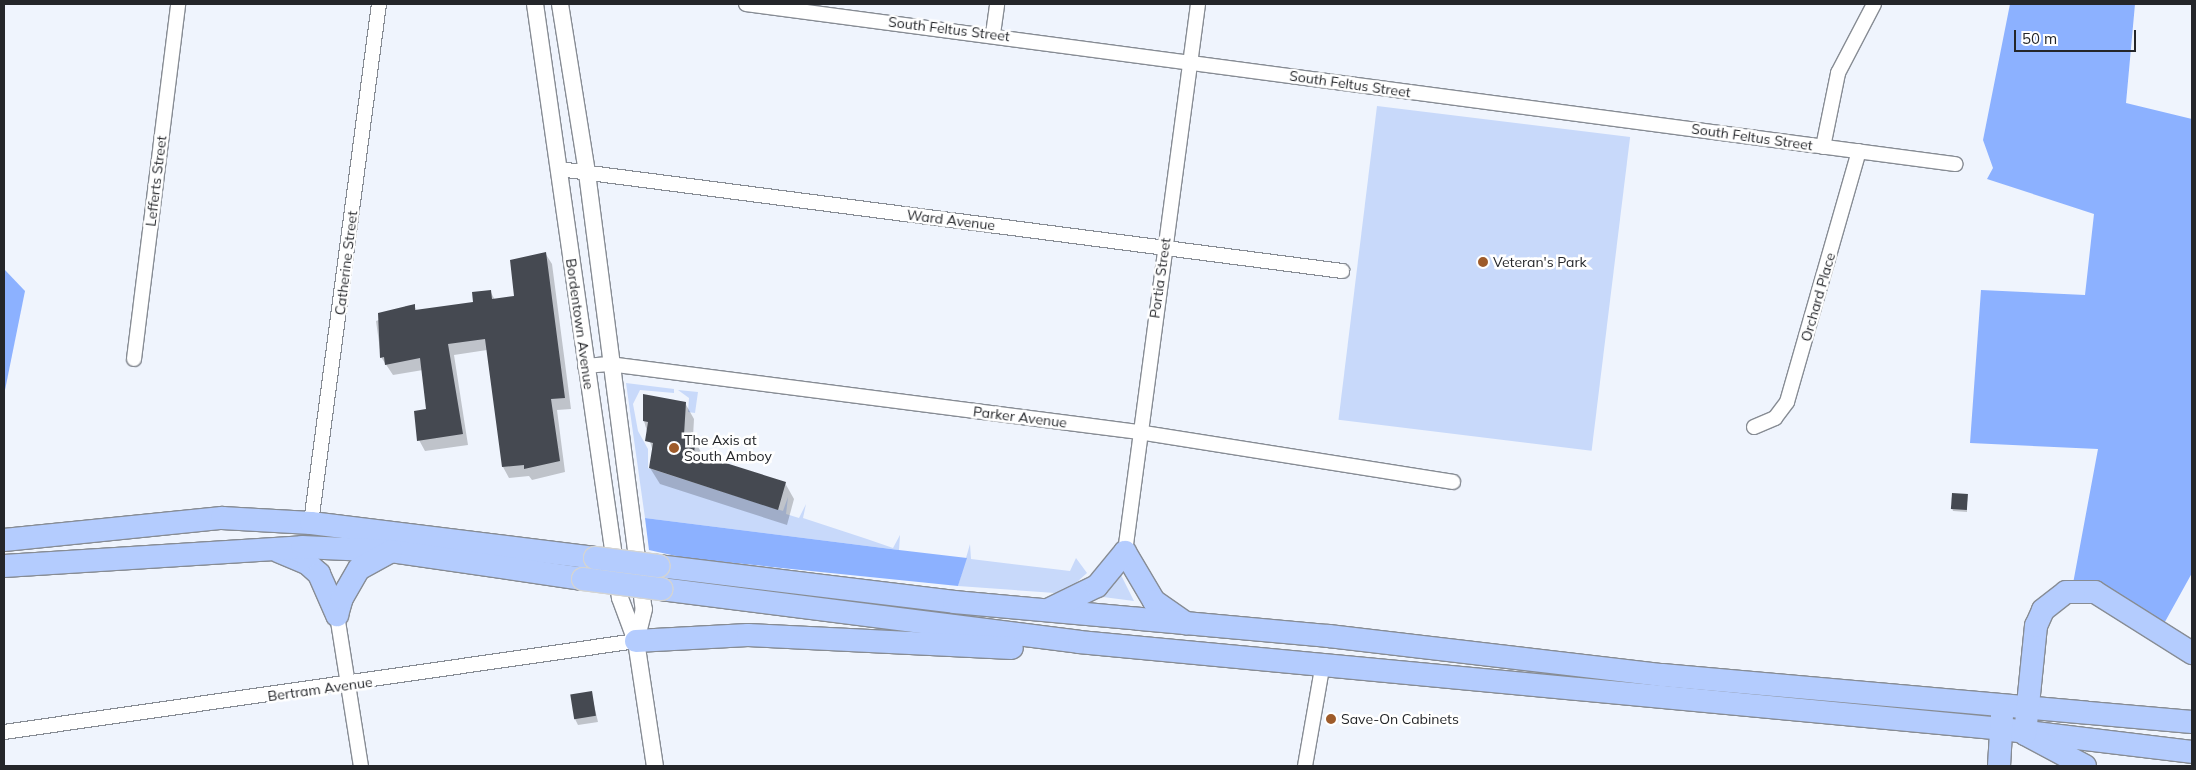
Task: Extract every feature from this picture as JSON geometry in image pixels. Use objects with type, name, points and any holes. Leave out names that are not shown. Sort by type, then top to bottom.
[{"type":"highway","points":[[4,540],[222,518],[311,523],[1046,611],[2192,722]]},
{"type":"highway","points":[[260,547],[308,564],[319,574],[337,615]]},
{"type":"highway","points":[[4,566],[260,547],[392,552],[583,579],[1079,642],[1323,663],[2002,730],[2192,752]]},
{"type":"highway","points":[[337,615],[342,598],[359,569],[392,552]]},
{"type":"highway","points":[[1046,611],[1097,586],[1125,552],[1154,601],[1188,624]]},
{"type":"highway","points":[[2025,734],[2026,707],[2036,626],[2043,610],[2066,592],[2096,592],[2192,653]]},
{"type":"highway","points":[[636,641],[748,635],[1016,648],[1079,642]]},
{"type":"highway","points":[[1999,766],[2002,705]]},
{"type":"highway","points":[[2025,734],[2085,766]]},
{"type":"street","name":"Lefferts Street","points":[[134,359],[178,4]]},
{"type":"street","name":"Catherine Street","points":[[311,523],[379,4]]},
{"type":"street","name":"Bordentown Avenue","points":[[535,4],[585,366],[622,614],[636,641],[655,766]]},
{"type":"street","name":"Bordentown Avenue","points":[[560,4],[587,173],[609,364],[644,609],[636,641]]},
{"type":"street","name":"South Feltus Street","points":[[746,4],[793,7],[1189,63],[1955,164]]},
{"type":"street","points":[[993,34],[997,4]]},
{"type":"street","name":"Portia Street","points":[[1125,552],[1138,432],[1198,4]]},
{"type":"street","points":[[1823,146],[1838,73],[1874,4]]},
{"type":"street","name":"Orchard Place","points":[[1754,427],[1774,418],[1788,402],[1859,151]]},
{"type":"street","name":"Ward Avenue","points":[[559,170],[1342,271]]},
{"type":"street","name":"Parker Avenue","points":[[585,366],[609,364],[1138,432],[1453,482]]},
{"type":"street","points":[[603,488],[626,491]]},
{"type":"street","points":[[337,615],[361,766]]},
{"type":"street","name":"Bertram Avenue","points":[[4,732],[348,686],[636,641]]},
{"type":"street","points":[[1305,766],[1323,663]]},
{"type":"shaded area","points":[[2010,4],[2135,4],[2126,103],[2192,119],[2192,573],[2161,629],[2072,589],[2098,449],[1970,443],[1981,290],[2085,295],[2094,214],[1987,179],[1993,168],[1983,140]]},
{"type":"shaded area","name":"Veteran's Park","points":[[1377,106],[1630,137],[1592,451],[1338,420]]},
{"type":"shaded area","points":[[4,269],[25,291],[4,395]]},
{"type":"shaded area","points":[[626,383],[674,389],[674,393],[640,390],[633,404],[638,431],[648,449],[648,468],[783,511],[788,497],[786,514],[799,518],[806,504],[803,518],[893,548],[900,535],[899,550],[645,518]]},
{"type":"shaded area","points":[[678,390],[698,392],[695,413],[688,412],[689,398]]},
{"type":"shaded area","points":[[645,518],[967,558],[958,586],[685,558],[649,550]]},
{"type":"shaded area","points":[[970,544],[971,559],[1070,571],[1076,558],[1087,573],[1067,591],[1055,593],[958,586]]},
{"type":"shaded area","points":[[1121,575],[1134,601],[1103,597]]},
{"type":"building","points":[[546,252],[565,398],[551,399],[560,461],[524,469],[524,465],[502,467],[485,339],[448,344],[463,434],[417,441],[414,411],[426,409],[420,358],[385,365],[384,357],[380,358],[378,313],[415,304],[415,310],[473,302],[472,292],[491,290],[492,299],[514,296],[510,260]]},
{"type":"building","name":"The Axis at South Amboy","points":[[643,394],[686,402],[684,435],[696,437],[694,453],[786,482],[778,510],[649,468],[653,443],[645,441],[648,422],[643,421]]},
{"type":"building","points":[[1952,493],[1968,494],[1967,510],[1951,509]]},
{"type":"building","points":[[592,691],[596,716],[574,719],[570,694]]},
{"type":"place","name":"Veteran's Park","points":[[1483,262]]},
{"type":"place","name":"The Axis at South Amboy","points":[[674,448]]},
{"type":"place","name":"Save-On Cabinets","points":[[1331,719]]}]
